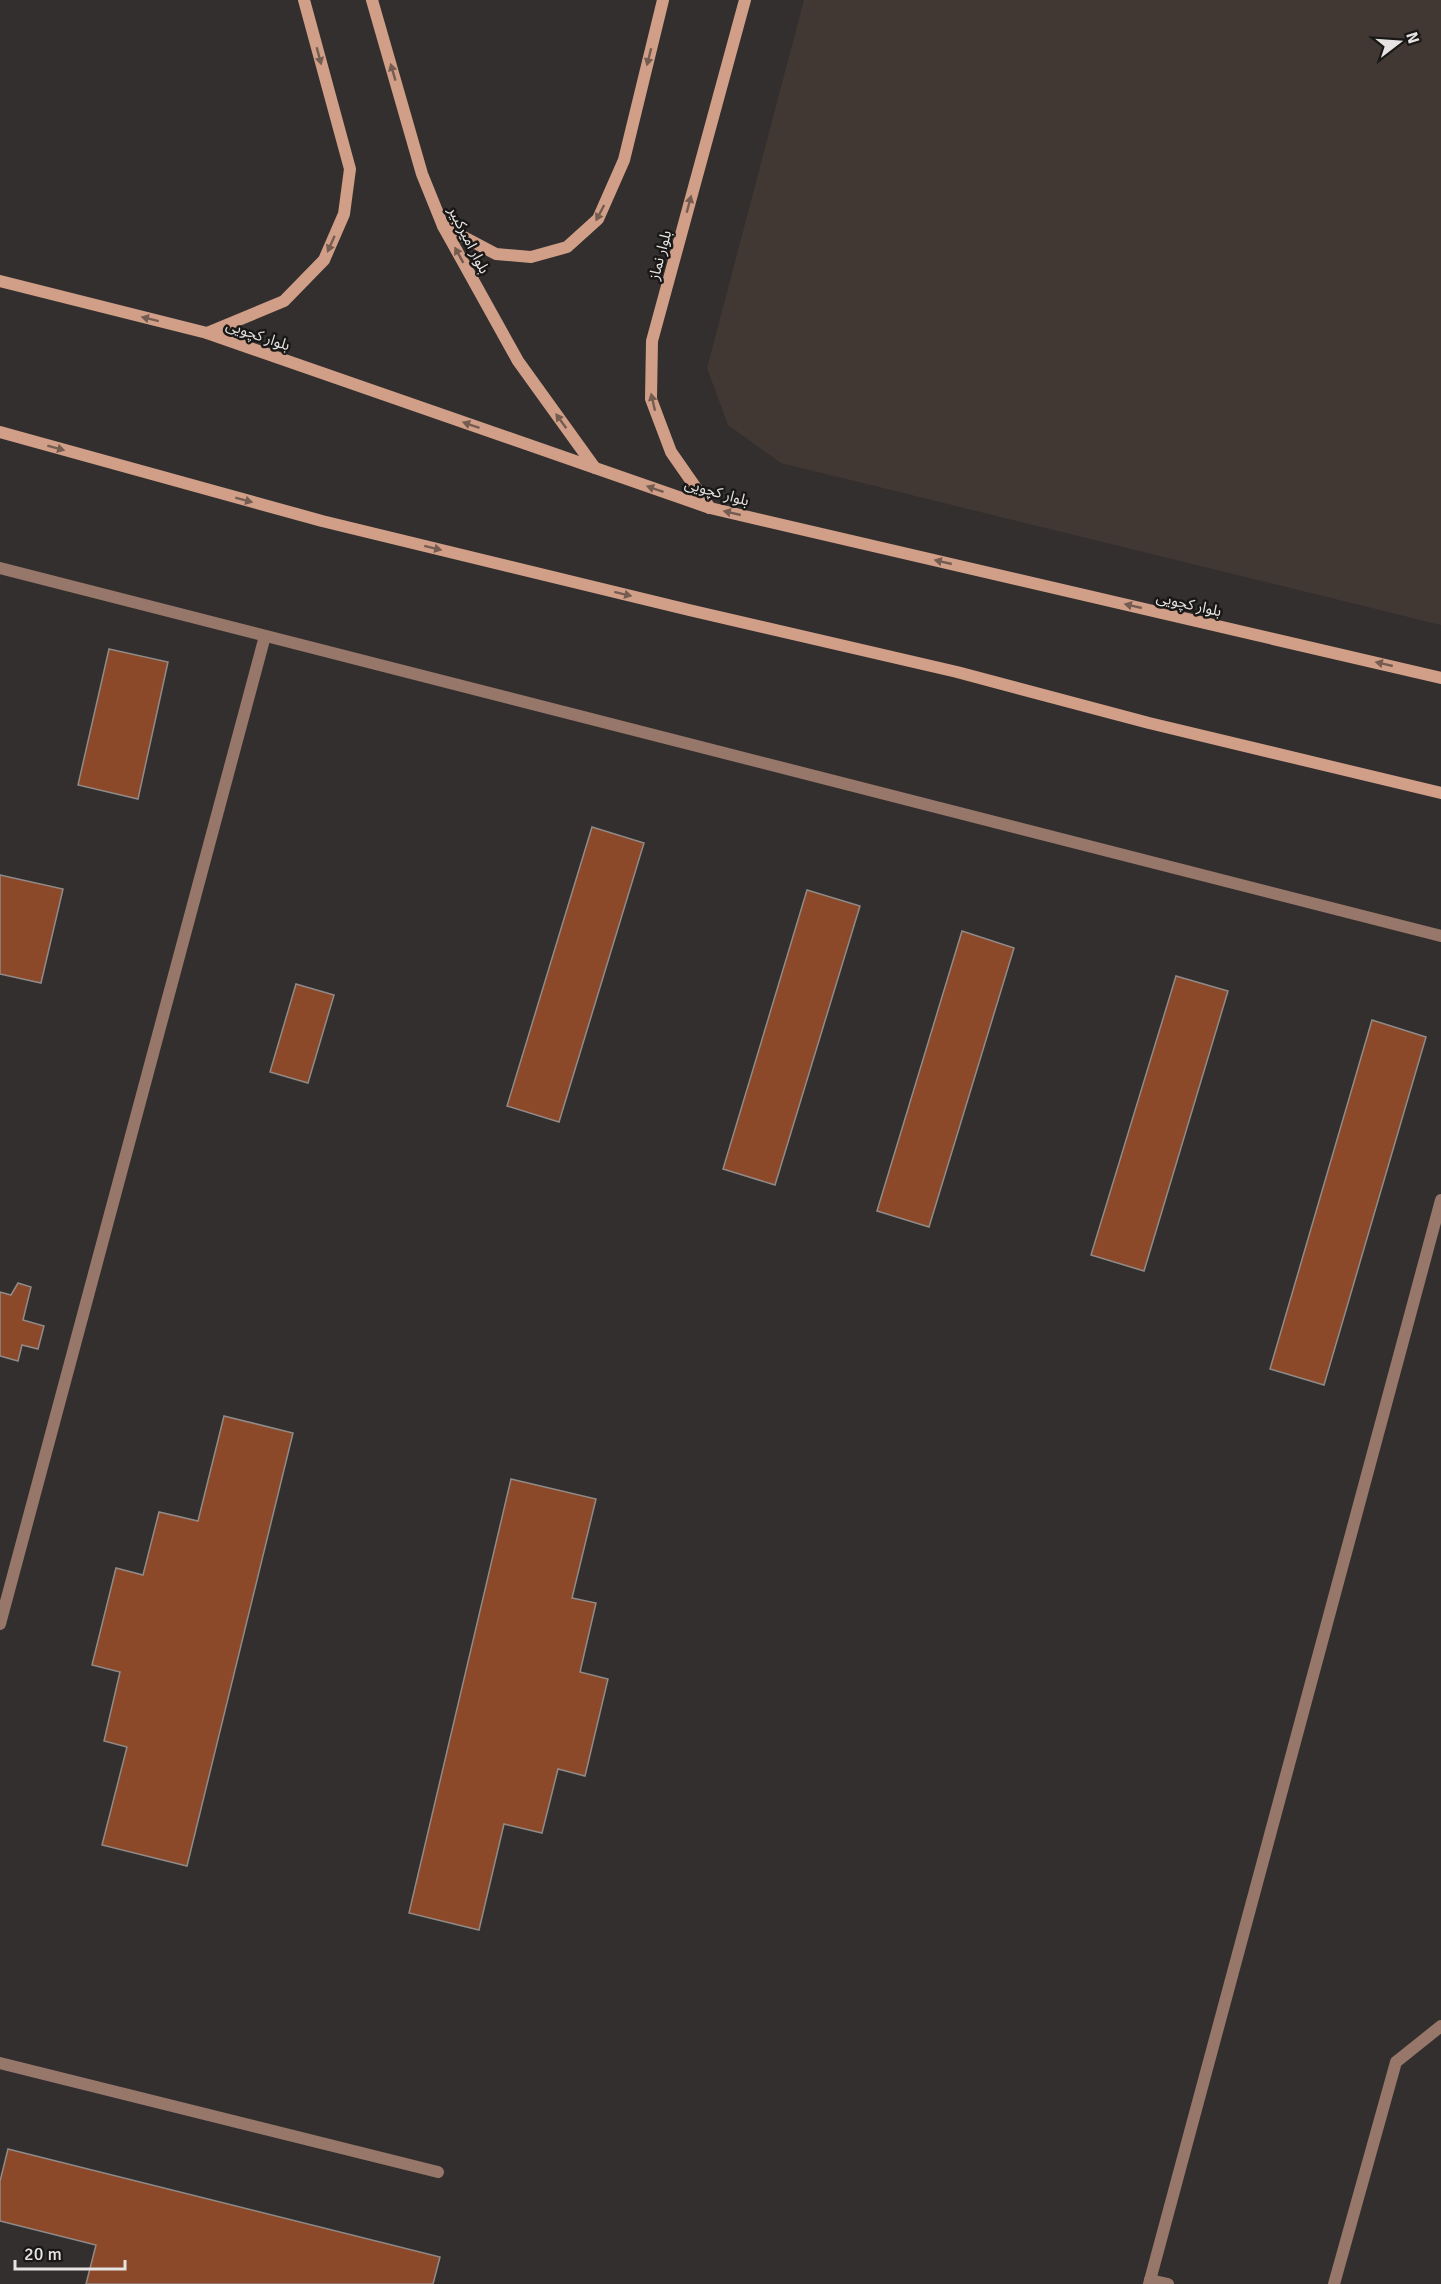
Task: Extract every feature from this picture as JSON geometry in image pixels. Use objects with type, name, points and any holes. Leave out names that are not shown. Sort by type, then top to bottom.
[{"type":"main road","points":[[207,333],[284,301],[324,260],[344,214],[350,169],[304,0]]},
{"type":"main road","name":"بلوار امیرکبیر","points":[[372,0],[422,174],[443,226],[518,361],[595,468]]},
{"type":"main road","points":[[443,226],[496,254],[531,257],[567,247],[598,219],[624,160],[663,0]]},
{"type":"main road","name":"بلوار نماز","points":[[710,508],[671,452],[651,399],[652,341],[745,0]]},
{"type":"main road","name":"بلوار کچویی","points":[[0,281],[207,333],[710,508],[1441,677]]},
{"type":"main road","points":[[0,432],[322,521],[957,672],[1149,723],[1424,788],[1441,794]]},
{"type":"main road","points":[[1424,788],[1441,787]]},
{"type":"lane","points":[[0,568],[1441,936]]},
{"type":"lane","points":[[0,1624],[265,636]]},
{"type":"lane","points":[[1168,2284],[1149,2282],[1441,1200]]},
{"type":"lane","points":[[1334,2284],[1396,2062],[1441,2026]]},
{"type":"lane","points":[[0,2063],[438,2172]]},
{"type":"shaded area","points":[[804,0],[1441,0],[1441,625],[781,463],[728,425],[707,368]]},
{"type":"building","points":[[109,649],[168,662],[138,799],[78,785]]},
{"type":"building","points":[[592,827],[644,843],[559,1122],[507,1106]]},
{"type":"building","points":[[0,875],[63,889],[41,983],[0,974]]},
{"type":"building","points":[[807,890],[860,906],[775,1185],[723,1169]]},
{"type":"building","points":[[962,931],[1014,948],[929,1227],[877,1211]]},
{"type":"building","points":[[1176,976],[1228,991],[1144,1271],[1091,1255]]},
{"type":"building","points":[[296,984],[334,995],[308,1083],[270,1072]]},
{"type":"building","points":[[1372,1020],[1426,1037],[1324,1385],[1270,1369]]},
{"type":"building","points":[[18,1283],[31,1287],[23,1320],[44,1326],[38,1349],[22,1345],[18,1361],[0,1356],[0,1292],[11,1295]]},
{"type":"building","points":[[224,1416],[293,1433],[187,1866],[102,1845],[127,1747],[104,1741],[120,1672],[92,1665],[116,1568],[143,1575],[159,1512],[198,1521]]},
{"type":"building","points":[[511,1479],[596,1499],[572,1598],[596,1603],[580,1672],[608,1679],[585,1776],[558,1769],[542,1833],[504,1824],[479,1930],[409,1913]]},
{"type":"building","points":[[8,2149],[440,2257],[433,2284],[86,2284],[96,2245],[0,2221],[0,2181]]}]
